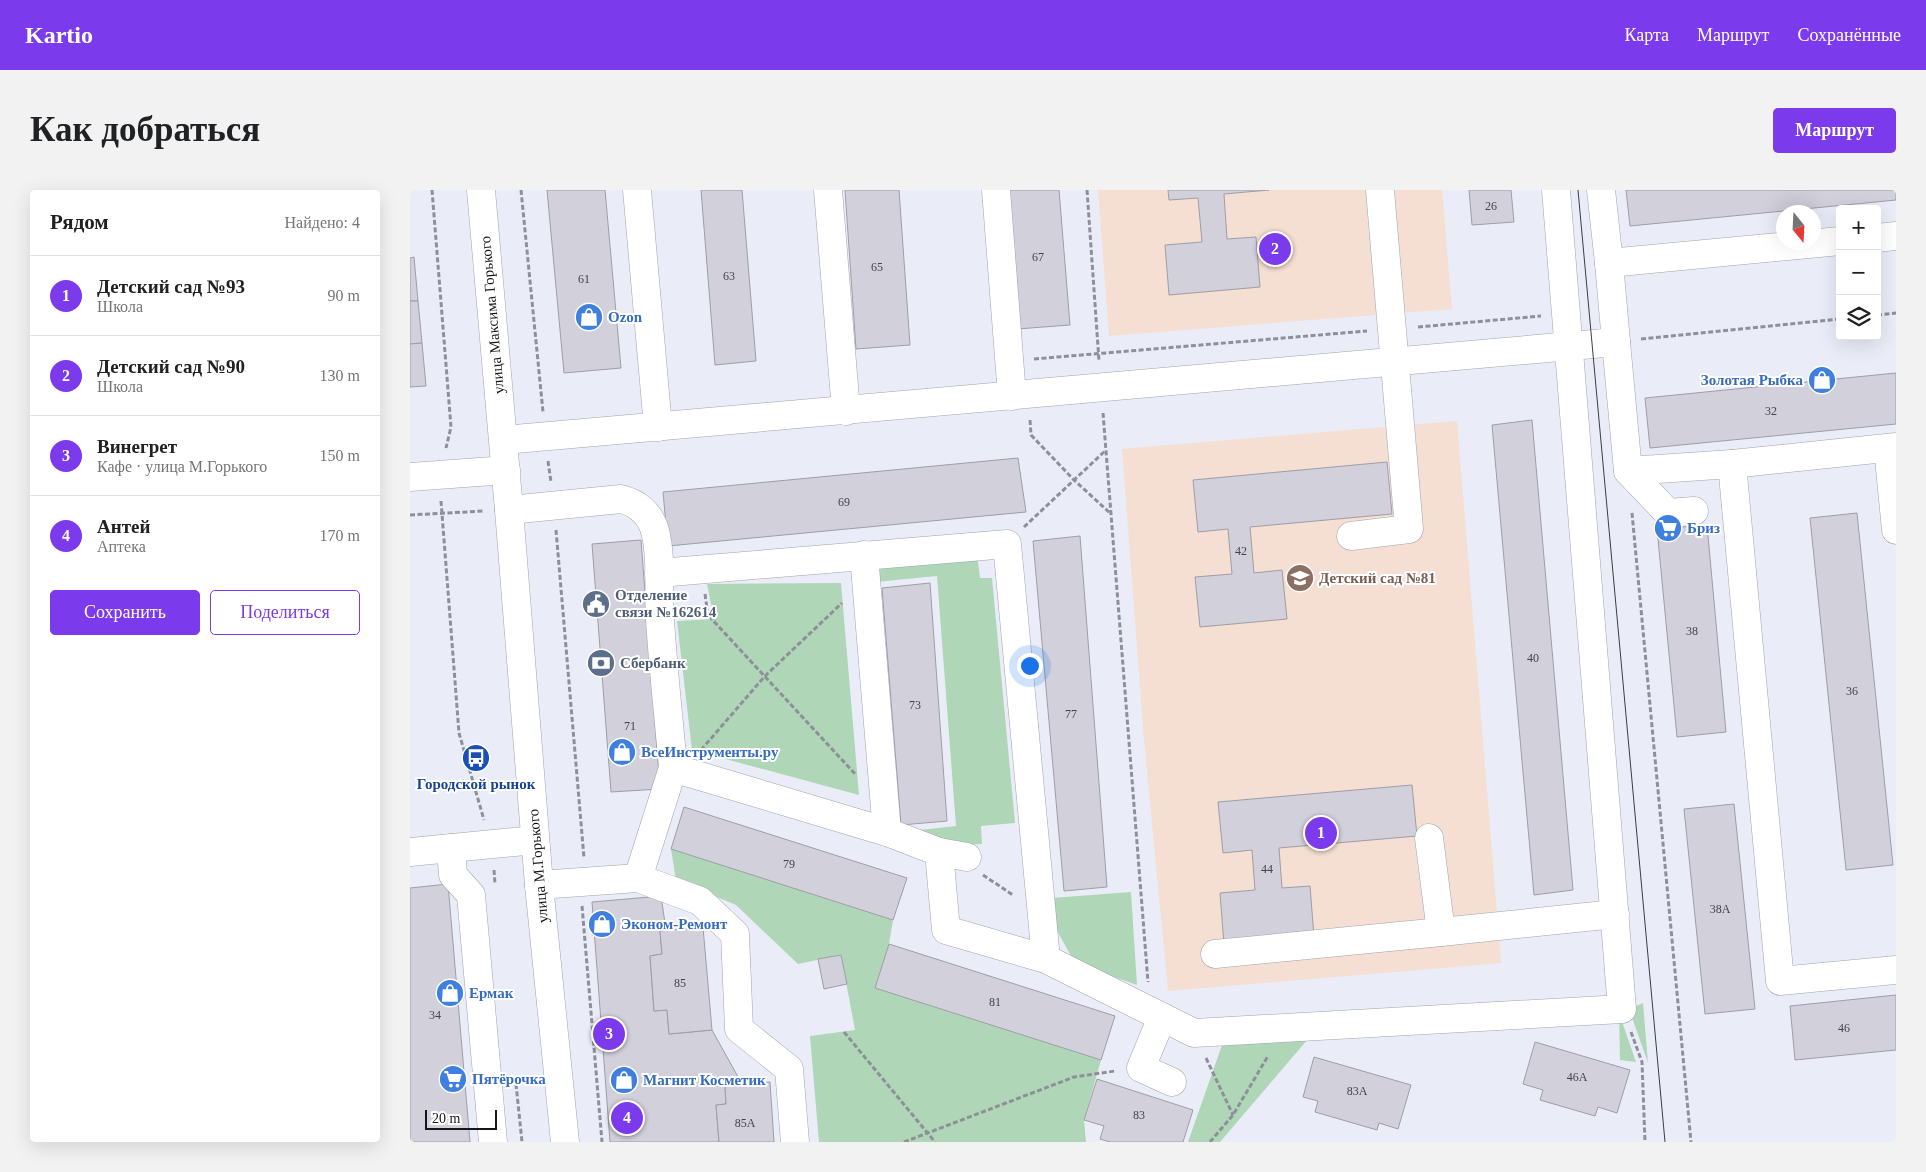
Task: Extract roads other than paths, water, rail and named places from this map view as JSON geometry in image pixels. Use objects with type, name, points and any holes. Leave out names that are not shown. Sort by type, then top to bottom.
[{"type":"street","name":"улица Максима Горького","points":[[481,190],[504,440]]},
{"type":"street","points":[[637,190],[658,427]]},
{"type":"street","points":[[828,190],[846,410]]},
{"type":"street","points":[[996,190],[1009,361],[1020,395]]},
{"type":"street","points":[[1351,536],[1409,529],[1380,190]]},
{"type":"street","points":[[678,770],[887,832],[953,855],[946,930],[1046,959],[1194,1033],[1622,1009],[1556,190]]},
{"type":"street","points":[[1601,190],[1628,470],[1668,513],[1694,511]]},
{"type":"street","points":[[1881,238],[1896,236]]},
{"type":"street","points":[[1609,263],[1836,241]]},
{"type":"street","points":[[504,440],[1616,342]]},
{"type":"street","name":"улица М.Горького","points":[[504,440],[535,840],[565,1142]]},
{"type":"street","points":[[1628,470],[1732,464],[1892,447],[1896,530]]},
{"type":"street","points":[[1732,464],[1780,981],[1896,970]]},
{"type":"street","points":[[410,477],[506,470]]},
{"type":"street","points":[[509,510],[621,499],[634,503],[648,515],[655,530],[659,573],[660,619],[678,770],[638,878]]},
{"type":"street","points":[[659,573],[701,569],[865,568],[1008,544],[1046,959]]},
{"type":"street","points":[[865,568],[887,832]]},
{"type":"street","points":[[1429,838],[1441,932]]},
{"type":"street","points":[[410,852],[535,840]]},
{"type":"street","points":[[451,848],[453,875],[471,895],[493,1142]]},
{"type":"street","points":[[539,885],[638,878],[700,901],[735,934],[740,1028],[789,1069],[795,1142]]},
{"type":"street","points":[[1215,954],[1615,914]]},
{"type":"street","points":[[1156,1014],[1141,1068],[1172,1082]]},
{"type":"tram line","points":[[1578,190],[1665,1142]]},
{"type":"place","name":"Детский сад №90","points":[[1275,249]]},
{"type":"place","name":"Ozon","points":[[589,317]]},
{"type":"place","name":"Золотая Рыбка","points":[[1822,380]]},
{"type":"place","name":"Бриз","points":[[1668,528]]},
{"type":"place","name":"Детский сад №81","points":[[1300,578]]},
{"type":"place","name":"Отделение связи №162614","points":[[596,604]]},
{"type":"place","name":"Сбербанк","points":[[601,663]]},
{"type":"place","name":"ВсеИнструменты.ру","points":[[622,752]]},
{"type":"place","name":"Городской рынок","points":[[476,758]]},
{"type":"place","name":"Детский сад №93","points":[[1321,833]]},
{"type":"place","name":"Эконом-Ремонт","points":[[602,924]]},
{"type":"place","name":"Ермак","points":[[450,993]]},
{"type":"place","name":"Винегрет","points":[[609,1034]]},
{"type":"place","name":"Пятёрочка","points":[[453,1079]]},
{"type":"place","name":"Магнит Косметик","points":[[624,1080]]},
{"type":"place","name":"Антей","points":[[627,1118]]}]
